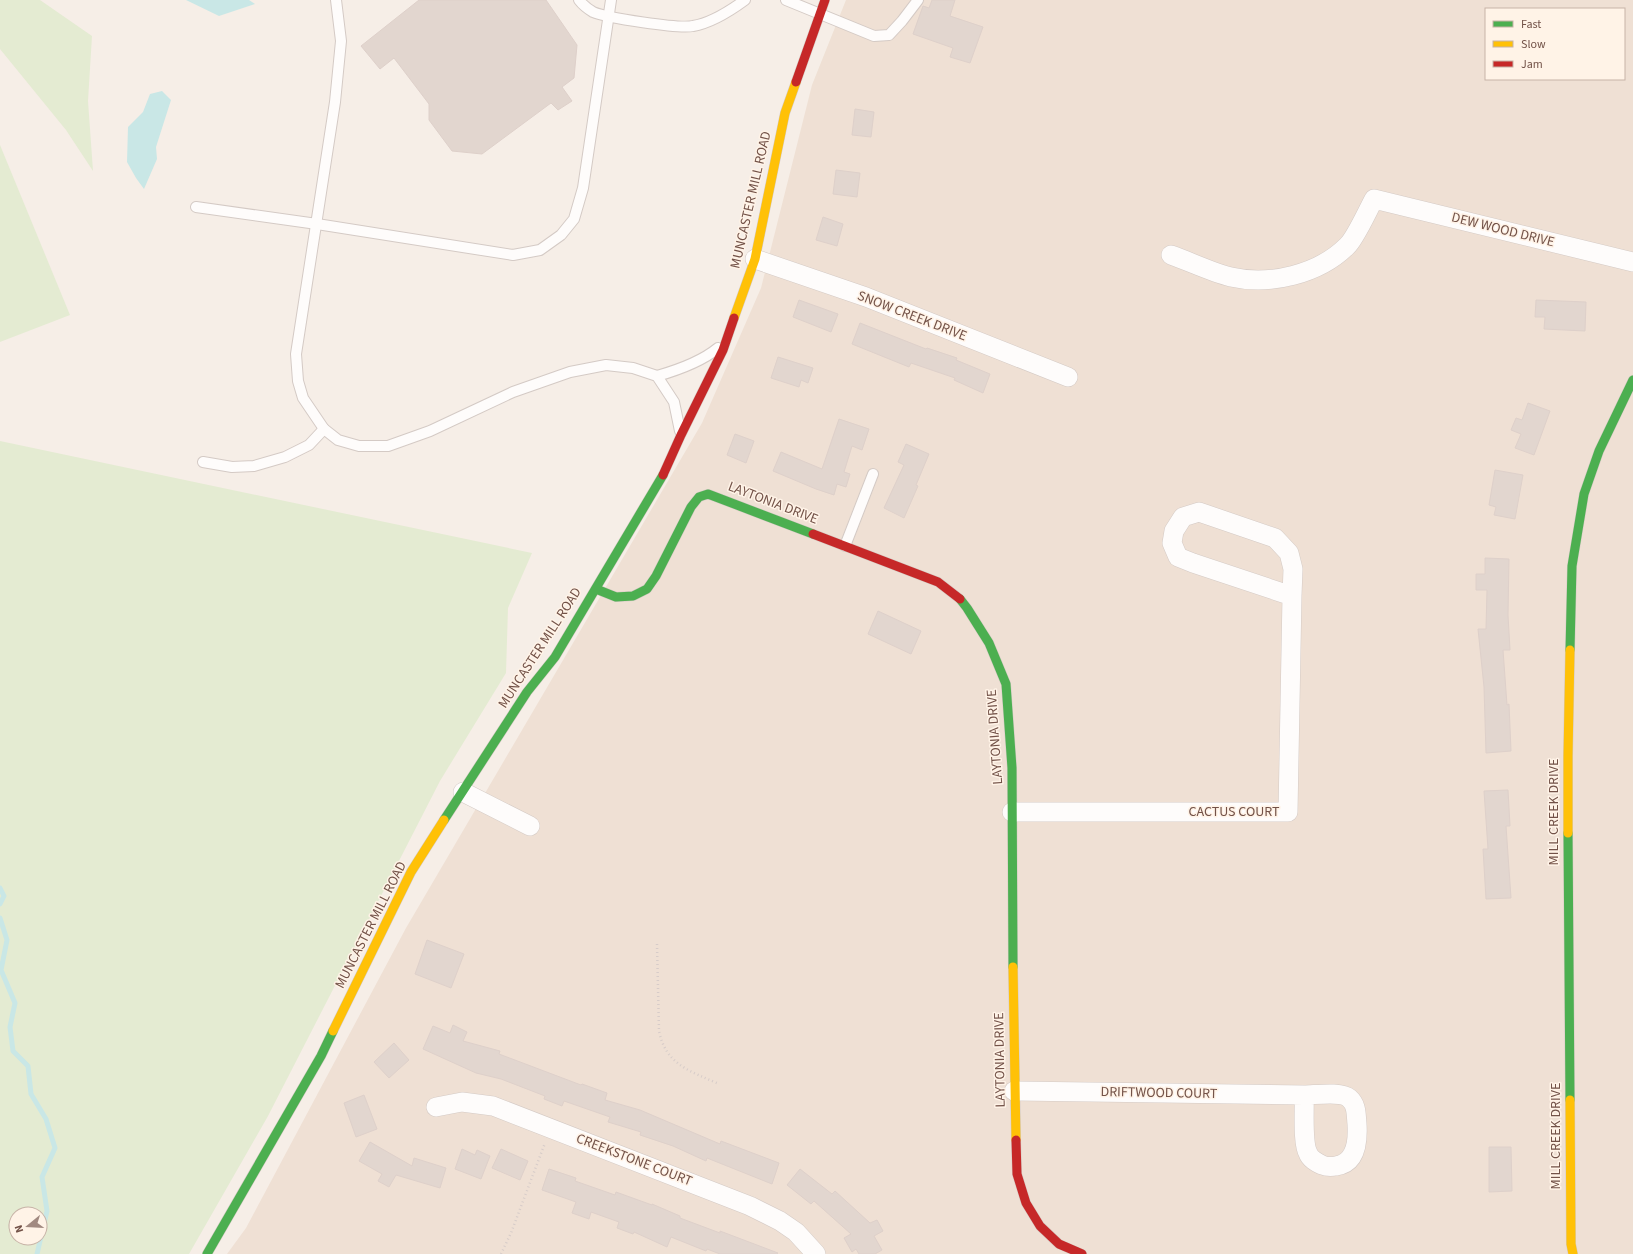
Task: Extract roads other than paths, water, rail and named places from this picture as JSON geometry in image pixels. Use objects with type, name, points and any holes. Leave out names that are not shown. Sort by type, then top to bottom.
[{"type":"street","name":"MUNCASTER MILL ROAD","points":[[207,1254],[321,1056],[411,872],[527,692],[555,657],[668,467],[680,435],[726,342],[755,259],[785,113],[825,0]]},
{"type":"street","name":"DEW WOOD DRIVE","points":[[1171,255],[1231,277],[1260,281],[1308,272],[1327,262],[1348,246],[1374,199],[1633,262]]},
{"type":"street","name":"SNOW CREEK DRIVE","points":[[755,259],[866,297],[1068,377]]},
{"type":"street","name":"MILL CREEK DRIVE","points":[[1573,1254],[1571,1244],[1568,756],[1572,566],[1584,494],[1591,472],[1598,451],[1633,380]]},
{"type":"street","name":"LAYTONIA DRIVE","points":[[596,589],[616,597],[633,596],[647,588],[656,576],[690,507],[699,497],[708,494],[938,582],[957,596],[967,608],[989,643],[1006,684],[1012,768],[1014,1091],[1017,1174],[1026,1203],[1040,1226],[1060,1244],[1082,1254]]},
{"type":"street","name":"CACTUS COURT","points":[[1012,812],[1288,812],[1293,569],[1289,553],[1275,538],[1199,512],[1183,517],[1174,531],[1172,543],[1178,556],[1193,564],[1292,596]]},
{"type":"street","points":[[463,792],[530,826]]},
{"type":"street","name":"DRIFTWOOD COURT","points":[[1014,1091],[1304,1095]]},
{"type":"street","name":"CREEKSTONE COURT","points":[[436,1107],[462,1102],[493,1106],[551,1128],[750,1206],[780,1221],[796,1232],[816,1254]]},
{"type":"lane","points":[[336,0],[341,41],[335,102],[296,354],[298,381],[303,398],[324,429],[338,440],[359,446],[388,446],[430,431],[513,392],[570,372],[606,365],[633,368],[657,376],[673,372],[710,354],[726,342]]},
{"type":"lane","points":[[579,0],[593,12],[679,28],[693,26],[709,21],[745,0]]},
{"type":"lane","points":[[196,207],[317,224],[513,255],[540,250],[561,235],[574,219],[583,188],[611,0]]},
{"type":"lane","points":[[786,0],[874,36],[889,34],[902,21],[918,0]]},
{"type":"lane","points":[[657,376],[674,402],[680,435]]},
{"type":"lane","points":[[203,462],[232,467],[254,466],[285,457],[309,445],[324,429]]},
{"type":"lane","points":[[845,546],[873,474]]},
{"type":"water","points":[[186,0],[249,0],[255,4],[219,16]]},
{"type":"water","points":[[162,91],[171,100],[156,147],[157,159],[144,189],[127,162],[128,127],[143,112],[150,94]]},
{"type":"waterway","points":[[0,888],[4,896],[0,904]]},
{"type":"waterway","points":[[0,918],[7,940],[1,970],[15,1003],[10,1027],[13,1051],[28,1066],[31,1094],[46,1119],[55,1148],[42,1177],[47,1211],[37,1254]]}]
